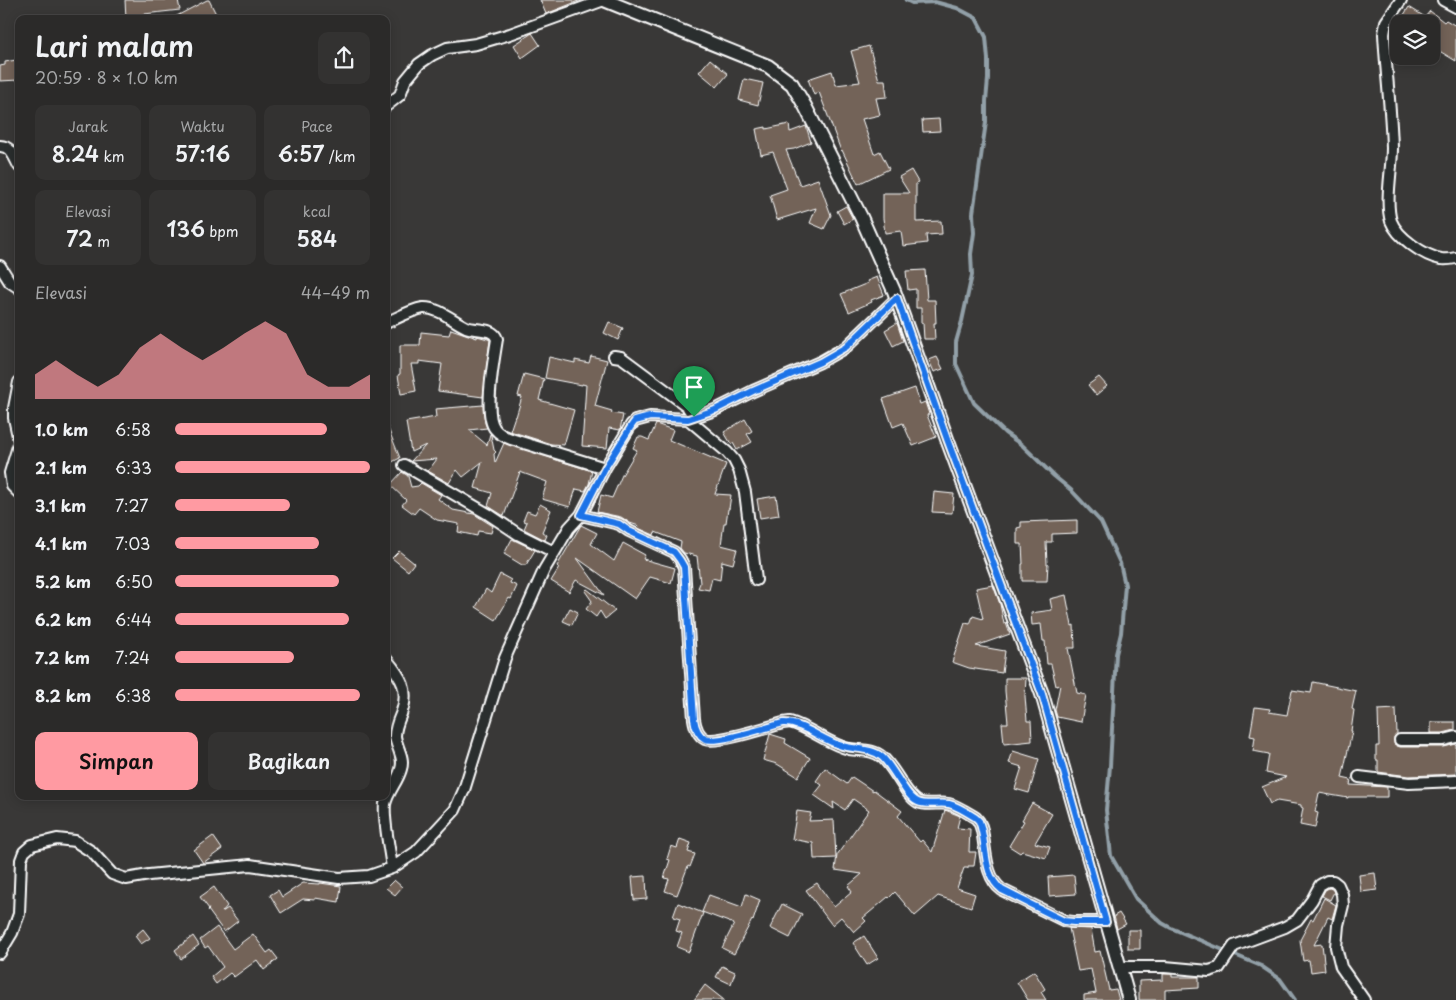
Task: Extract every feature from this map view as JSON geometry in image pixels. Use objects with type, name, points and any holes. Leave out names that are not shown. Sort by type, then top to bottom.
[{"type":"street","points":[[390,103],[400,95],[405,81],[420,64],[432,55],[447,48],[476,44],[510,34],[604,0],[768,66],[792,84],[861,217],[897,298],[947,439],[1042,694],[1129,1000]]},
{"type":"street","points":[[1401,0],[1386,22],[1384,34],[1392,149],[1389,208],[1392,222],[1406,241],[1438,259],[1456,258]]},
{"type":"street","points":[[1444,0],[1456,7]]},
{"type":"street","points":[[0,146],[6,146],[15,159]]},
{"type":"street","points":[[0,266],[10,282],[15,285]]},
{"type":"street","points":[[0,953],[12,933],[19,914],[20,869],[24,852],[32,845],[42,842],[57,839],[75,841],[92,852],[116,877],[126,879],[250,865],[340,878],[369,876],[392,868],[416,852],[455,810],[464,790],[505,658],[544,570],[569,528],[581,515],[605,468],[635,421],[650,417],[691,418],[715,410],[820,362],[846,347],[897,298]]},
{"type":"street","points":[[390,321],[416,310],[429,308],[467,327],[491,332],[495,335],[496,339],[489,408],[494,428],[511,440],[605,468]]},
{"type":"street","points":[[614,356],[621,357],[687,406],[691,418],[734,460],[745,492],[756,580]]},
{"type":"street","points":[[15,403],[15,423]]},
{"type":"street","points":[[15,456],[10,473],[12,486],[15,489]]},
{"type":"street","points":[[404,465],[488,514],[518,534],[554,552]]},
{"type":"street","points":[[581,515],[619,524],[629,531],[674,552],[684,567],[694,719],[698,731],[705,739],[718,740],[790,722],[837,745],[850,749],[874,752],[888,763],[913,799],[924,804],[949,804],[979,821],[990,872],[996,886],[1064,921],[1106,922]]},
{"type":"street","points":[[390,665],[400,679],[406,696],[395,735],[402,764],[390,794]]},
{"type":"street","points":[[1400,740],[1444,740],[1456,738]]},
{"type":"street","points":[[1359,777],[1409,783],[1456,781]]},
{"type":"street","points":[[387,800],[385,815],[392,868]]},
{"type":"street","points":[[1119,967],[1165,967],[1209,970],[1219,968],[1234,946],[1285,928],[1297,920],[1312,900],[1320,885],[1327,881],[1333,881],[1338,885],[1342,894],[1343,905],[1338,925],[1336,947],[1341,967],[1364,1000]]},
{"type":"building","points":[[125,0],[178,0],[180,10],[144,15],[126,15]]},
{"type":"building","points":[[207,0],[209,0],[216,14],[214,15],[179,15]]},
{"type":"building","points":[[540,0],[581,0],[546,14]]},
{"type":"building","points":[[1409,7],[1422,15],[1404,15]]},
{"type":"building","points":[[1430,11],[1435,15],[1427,15]]},
{"type":"building","points":[[1440,19],[1456,26],[1456,61],[1440,51]]},
{"type":"building","points":[[532,33],[540,45],[522,58],[514,45]]},
{"type":"building","points":[[869,46],[879,80],[885,80],[887,97],[876,98],[880,115],[862,119],[874,154],[880,151],[889,169],[858,184],[841,151],[819,92],[814,95],[808,79],[832,71],[836,85],[860,82],[851,51]]},
{"type":"building","points":[[710,59],[728,74],[717,87],[699,72]]},
{"type":"building","points":[[15,60],[15,80],[0,81],[0,66],[5,65],[5,62]]},
{"type":"building","points":[[744,79],[763,83],[758,105],[739,100]]},
{"type":"building","points":[[939,119],[940,131],[923,132],[922,120]]},
{"type":"building","points":[[789,124],[790,132],[806,126],[811,142],[786,150],[800,185],[818,179],[831,215],[824,229],[810,223],[816,208],[777,220],[770,195],[787,189],[773,152],[761,155],[756,129]]},
{"type":"building","points":[[911,170],[918,182],[916,183],[916,222],[941,221],[942,234],[926,235],[927,243],[903,246],[901,231],[885,233],[883,193],[909,193],[899,177]]},
{"type":"building","points":[[846,206],[853,219],[844,224],[837,211]]},
{"type":"building","points":[[925,270],[927,300],[935,300],[935,339],[924,339],[921,308],[916,308],[916,289],[908,290],[906,271]]},
{"type":"building","points":[[877,277],[884,295],[849,312],[841,294],[868,283],[867,281]]},
{"type":"building","points":[[609,322],[623,328],[618,340],[604,333]]},
{"type":"building","points":[[897,323],[903,341],[893,346],[885,330]]},
{"type":"building","points":[[451,329],[477,338],[477,336],[490,340],[483,397],[438,391],[442,364],[419,361],[419,364],[411,364],[416,391],[401,394],[398,375],[400,374],[400,345],[420,345],[421,332],[449,335]]},
{"type":"building","points":[[591,356],[607,360],[595,406],[612,411],[611,413],[623,415],[620,430],[609,428],[607,448],[582,446],[586,385],[545,378],[549,357],[575,363],[575,360],[589,363]]},
{"type":"building","points":[[937,357],[943,369],[934,372],[929,360]]},
{"type":"building","points":[[524,374],[544,379],[539,400],[574,410],[564,445],[551,444],[510,431],[522,397],[518,396]]},
{"type":"building","points":[[1099,377],[1107,386],[1096,395],[1088,385]]},
{"type":"building","points":[[915,388],[920,404],[925,402],[929,414],[927,415],[936,437],[913,446],[903,423],[893,427],[883,399]]},
{"type":"building","points":[[483,405],[487,428],[469,430],[487,445],[491,435],[496,452],[494,454],[495,463],[504,443],[592,471],[585,491],[576,489],[570,507],[542,499],[547,482],[520,472],[504,516],[488,506],[492,493],[475,488],[482,462],[463,477],[457,470],[449,483],[428,471],[437,459],[411,461],[426,445],[411,452],[406,422],[436,417],[435,409]]},
{"type":"building","points":[[745,419],[752,431],[747,434],[752,442],[737,450],[724,432]]},
{"type":"building","points":[[656,424],[673,430],[669,440],[726,464],[715,494],[731,495],[721,545],[737,549],[733,564],[722,561],[720,580],[712,578],[709,590],[698,588],[700,583],[697,556],[684,553],[680,548],[681,542],[655,532],[654,535],[638,528],[639,526],[621,517],[597,512],[601,495],[612,498],[622,475],[637,450],[633,448],[638,437],[649,440]]},
{"type":"building","points":[[390,433],[400,458],[390,463]]},
{"type":"building","points":[[402,472],[408,476],[411,487],[418,486],[421,483],[441,495],[438,499],[453,510],[474,514],[493,526],[491,533],[478,531],[477,536],[458,532],[459,524],[437,520],[419,508],[414,514],[402,505],[406,500],[390,485]]},
{"type":"building","points":[[934,492],[954,494],[952,513],[932,512]]},
{"type":"building","points":[[776,496],[779,515],[760,518],[757,499]]},
{"type":"building","points":[[540,504],[551,510],[542,532],[547,535],[545,540],[524,529],[527,522],[523,521],[527,511],[535,514]]},
{"type":"building","points":[[1077,520],[1077,533],[1052,534],[1052,542],[1046,542],[1047,581],[1022,581],[1022,544],[1017,544],[1017,528],[1021,527],[1021,522]]},
{"type":"building","points":[[581,525],[597,533],[591,544],[614,561],[623,543],[645,555],[643,559],[675,568],[671,583],[650,577],[635,599],[577,558],[604,595],[576,580],[569,592],[551,581],[559,568],[557,566]]},
{"type":"building","points":[[512,539],[535,550],[526,565],[522,565],[504,554]]},
{"type":"building","points":[[399,551],[414,563],[408,571],[392,558]]},
{"type":"building","points":[[500,574],[511,580],[510,583],[517,586],[511,599],[509,598],[496,620],[476,607],[486,589],[491,593]]},
{"type":"building","points":[[993,585],[1000,604],[1004,624],[1006,623],[1010,634],[976,646],[1005,651],[1002,673],[969,668],[952,662],[965,623],[970,624],[973,616],[983,619],[976,588]]},
{"type":"building","points":[[587,589],[615,611],[605,619],[600,611],[596,617],[586,609],[592,601],[585,591]]},
{"type":"building","points":[[1066,595],[1072,626],[1074,625],[1075,648],[1068,648],[1077,693],[1086,695],[1081,722],[1057,717],[1055,710],[1060,685],[1056,686],[1051,664],[1047,664],[1041,624],[1032,625],[1031,613],[1052,610],[1050,599]]},
{"type":"building","points":[[570,608],[578,612],[572,625],[563,621]]},
{"type":"building","points":[[1005,678],[1026,678],[1027,721],[1031,721],[1032,741],[1004,744],[1002,723],[1008,723]]},
{"type":"building","points":[[1313,682],[1356,691],[1352,709],[1354,710],[1352,731],[1342,778],[1351,780],[1350,785],[1387,787],[1387,797],[1348,798],[1319,793],[1315,812],[1318,813],[1315,828],[1300,825],[1303,808],[1301,805],[1277,801],[1270,804],[1262,787],[1286,777],[1266,773],[1269,754],[1253,751],[1255,737],[1250,736],[1255,707],[1270,709],[1269,712],[1287,715],[1292,690],[1311,693]]},
{"type":"building","points":[[1396,709],[1397,734],[1394,737],[1394,744],[1400,747],[1444,747],[1456,744],[1456,774],[1409,776],[1378,772],[1376,746],[1379,746],[1378,710]]},
{"type":"building","points":[[1431,722],[1455,722],[1455,730],[1431,733]]},
{"type":"building","points":[[770,734],[786,739],[785,743],[810,758],[798,777],[777,764],[763,760]]},
{"type":"building","points":[[1013,751],[1039,759],[1029,793],[1015,789],[1022,767],[1009,763]]},
{"type":"building","points":[[825,768],[847,784],[852,777],[874,790],[902,811],[898,816],[920,842],[922,840],[932,852],[945,810],[960,816],[957,828],[970,829],[969,852],[976,852],[974,866],[964,868],[957,888],[975,894],[971,907],[938,896],[915,916],[895,892],[863,918],[866,921],[854,932],[841,917],[832,925],[806,890],[817,883],[834,907],[852,892],[848,886],[862,874],[835,870],[837,855],[869,810],[853,799],[845,810],[833,802],[834,809],[814,795],[822,785],[816,781]]},
{"type":"building","points":[[1032,803],[1052,814],[1035,843],[1050,847],[1046,858],[1022,851],[1020,853],[1009,846]]},
{"type":"building","points":[[797,811],[811,813],[809,821],[834,820],[836,858],[814,859],[813,843],[792,839]]},
{"type":"building","points":[[213,836],[222,849],[203,863],[194,850]]},
{"type":"building","points":[[680,839],[691,843],[688,852],[695,854],[690,867],[688,866],[677,895],[665,891],[669,879],[664,878],[670,860],[667,859],[671,846],[677,848]]},
{"type":"building","points":[[1375,873],[1377,890],[1361,892],[1359,875]]},
{"type":"building","points":[[1074,875],[1076,894],[1049,896],[1048,877]]},
{"type":"building","points":[[646,876],[647,899],[634,900],[632,877]]},
{"type":"building","points":[[394,880],[402,887],[395,895],[386,888]]},
{"type":"building","points":[[303,883],[341,886],[339,902],[315,898],[315,900],[303,899],[281,913],[270,895],[278,890],[282,897]]},
{"type":"building","points":[[214,887],[227,906],[222,912],[228,908],[238,921],[224,932],[200,897]]},
{"type":"building","points":[[1329,888],[1334,892],[1330,900],[1322,896],[1325,890]]},
{"type":"building","points":[[746,894],[760,900],[753,921],[734,954],[722,948],[734,924],[702,912],[709,895],[742,907]]},
{"type":"building","points":[[1324,898],[1336,905],[1332,919],[1328,917],[1314,945],[1322,944],[1325,970],[1311,972],[1309,960],[1303,961],[1300,940]]},
{"type":"building","points":[[678,903],[703,913],[689,952],[677,947],[682,933],[676,931],[680,919],[673,917]]},
{"type":"building","points":[[782,904],[802,914],[790,938],[770,928]]},
{"type":"building","points":[[1119,913],[1126,924],[1117,929],[1114,916]]},
{"type":"building","points":[[217,927],[233,949],[253,934],[267,953],[271,950],[278,959],[264,970],[257,960],[234,977],[230,973],[216,984],[211,977],[223,967],[208,946],[205,948],[200,940]]},
{"type":"building","points":[[1069,928],[1091,929],[1095,952],[1100,951],[1109,990],[1116,989],[1119,1000],[1084,1000],[1084,995],[1096,993],[1091,969],[1078,971]]},
{"type":"building","points":[[143,929],[150,938],[141,944],[135,936]]},
{"type":"building","points":[[1128,930],[1140,930],[1140,949],[1128,949]]},
{"type":"building","points":[[193,936],[199,945],[181,959],[175,950]]},
{"type":"building","points":[[864,936],[878,958],[867,965],[853,943]]},
{"type":"building","points":[[722,966],[735,972],[731,984],[716,977]]},
{"type":"building","points":[[1034,971],[1045,989],[1041,992],[1046,1000],[1028,1000],[1017,982]]},
{"type":"building","points":[[1163,974],[1172,974],[1172,977],[1199,977],[1199,988],[1165,990],[1165,1000],[1139,1000],[1139,981],[1163,980]]},
{"type":"building","points":[[705,985],[724,1000],[694,1000]]},
{"type":"waterway","points":[[906,0],[912,3],[935,2],[957,8],[976,18],[986,37],[988,59],[986,122],[973,213],[972,275],[956,342],[956,364],[974,403],[1005,433],[1022,445],[1071,490],[1101,522],[1120,563],[1125,585],[1121,633],[1116,654],[1106,810],[1111,856],[1136,899],[1162,923],[1261,966],[1280,979],[1295,1000]]},
{"type":"route","points":[[897,298],[947,439],[1042,694],[1106,922],[1064,921],[996,886],[988,865],[979,821],[949,804],[924,804],[913,799],[888,763],[874,752],[850,749],[837,745],[790,722],[718,740],[705,739],[700,735],[695,726],[694,719],[684,567],[674,552],[629,531],[619,524],[581,515],[605,468],[635,421],[650,417],[688,419],[694,417],[715,410],[820,362],[846,347],[897,298]]}]
